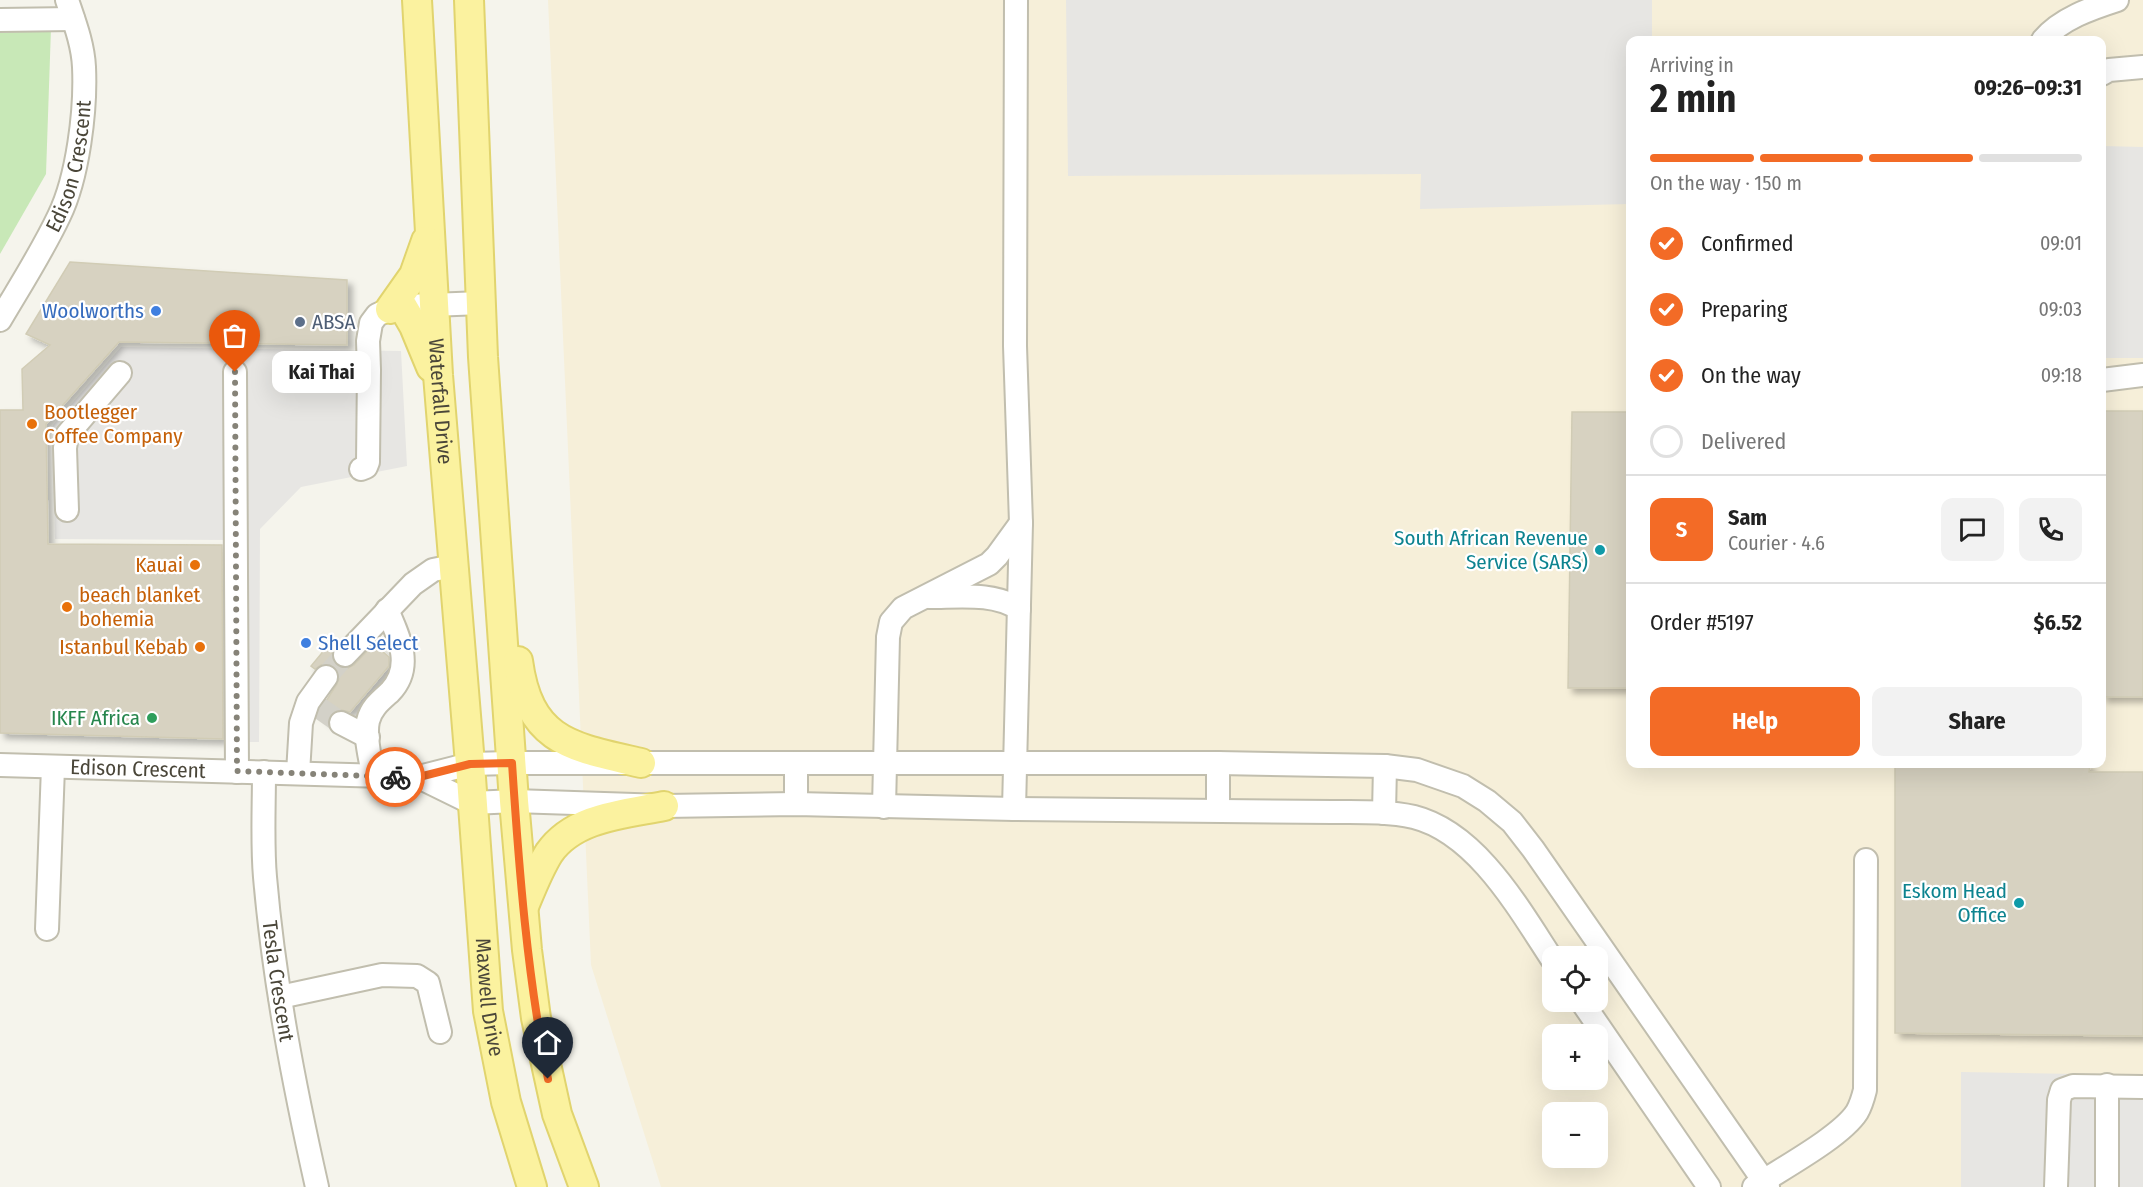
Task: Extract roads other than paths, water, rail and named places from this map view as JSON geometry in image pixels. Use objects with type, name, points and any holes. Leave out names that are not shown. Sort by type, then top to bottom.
[{"type":"main road","name":"Waterfall Drive","points":[[417,0],[438,375],[472,803]]},
{"type":"main road","points":[[469,0],[481,303],[514,801]]},
{"type":"main road","points":[[429,230],[418,267],[396,308],[414,326],[428,362],[438,375]]},
{"type":"main road","points":[[501,607],[524,690],[532,711],[540,722],[549,732],[570,744],[641,763]]},
{"type":"main road","name":"Maxwell Drive","points":[[514,801],[523,908],[536,1018],[557,1114],[584,1187]]},
{"type":"main road","name":"Maxwell Drive","points":[[472,803],[488,1011],[506,1102],[532,1187]]},
{"type":"main road","points":[[523,908],[551,851],[582,825],[664,806]]},
{"type":"street","points":[[1014,809],[1021,523],[1015,346],[1016,0]]},
{"type":"street","points":[[2047,36],[2056,28],[2097,6],[2117,0]]},
{"type":"street","points":[[0,20],[70,9]]},
{"type":"street","name":"Edison Crescent","points":[[0,320],[60,215],[69,189],[79,143],[84,65],[70,9]]},
{"type":"street","points":[[2106,72],[2115,69],[2143,67]]},
{"type":"street","points":[[362,469],[369,462],[369,332],[377,315],[396,308],[481,303]]},
{"type":"street","points":[[235,372],[237,771]]},
{"type":"street","points":[[67,510],[65,448],[68,435],[120,373]]},
{"type":"street","points":[[2106,380],[2143,375]]},
{"type":"street","points":[[884,807],[888,637],[891,621],[903,608],[989,564],[1021,523]]},
{"type":"street","points":[[345,655],[412,584],[433,570],[453,566]]},
{"type":"street","points":[[925,597],[994,598],[1010,603],[1019,609]]},
{"type":"street","points":[[374,776],[366,731],[372,710],[392,690],[404,667],[398,636],[387,610]]},
{"type":"street","points":[[298,773],[301,723],[326,678]]},
{"type":"street","points":[[341,723],[368,737]]},
{"type":"street","name":"Edison Crescent","points":[[0,765],[419,777],[470,764],[512,763],[1218,763],[1386,766],[1417,770],[1463,786],[1487,801],[1512,822],[1540,858],[1762,1185]]},
{"type":"street","points":[[1218,763],[1218,810]]},
{"type":"street","points":[[796,764],[796,804]]},
{"type":"street","points":[[1384,813],[1386,766]]},
{"type":"street","points":[[47,929],[53,767]]},
{"type":"street","name":"Tesla Crescent","points":[[264,772],[265,876],[280,997],[317,1187]]},
{"type":"street","name":"Edison Crescent","points":[[419,777],[472,803],[514,801],[664,806],[796,804],[1014,809],[1218,810],[1384,813],[1415,817],[1446,832],[1482,860],[1503,886],[1543,946]]},
{"type":"street","points":[[1762,1185],[1847,1124],[1862,1103],[1865,1090],[1866,860]]},
{"type":"street","points":[[280,997],[382,975],[417,976],[428,983],[440,1032]]},
{"type":"street","points":[[1589,1012],[1709,1187]]},
{"type":"street","points":[[2106,1086],[2107,1187]]},
{"type":"street","points":[[2056,1187],[2060,1094],[2067,1087],[2143,1087]]},
{"type":"tunnel","points":[[326,677],[345,655]]},
{"type":"tunnel","points":[[318,707],[341,723]]},
{"type":"place","name":"Woolworths","points":[[156,311]]},
{"type":"place","name":"ABSA","points":[[300,322]]},
{"type":"place","name":"Kai Thai","points":[[235,372]]},
{"type":"place","name":"Bootlegger Coffee Company","points":[[32,424]]},
{"type":"place","name":"South African Revenue Service (SARS)","points":[[1600,550]]},
{"type":"place","name":"Kauai","points":[[195,565]]},
{"type":"place","name":"beach blanket bohemia","points":[[67,607]]},
{"type":"place","name":"Shell Select","points":[[306,643]]},
{"type":"place","name":"Istanbul Kebab","points":[[200,647]]},
{"type":"place","name":"IKFF Africa","points":[[152,718]]},
{"type":"place","name":"Eskom Head Office","points":[[2019,903]]}]
